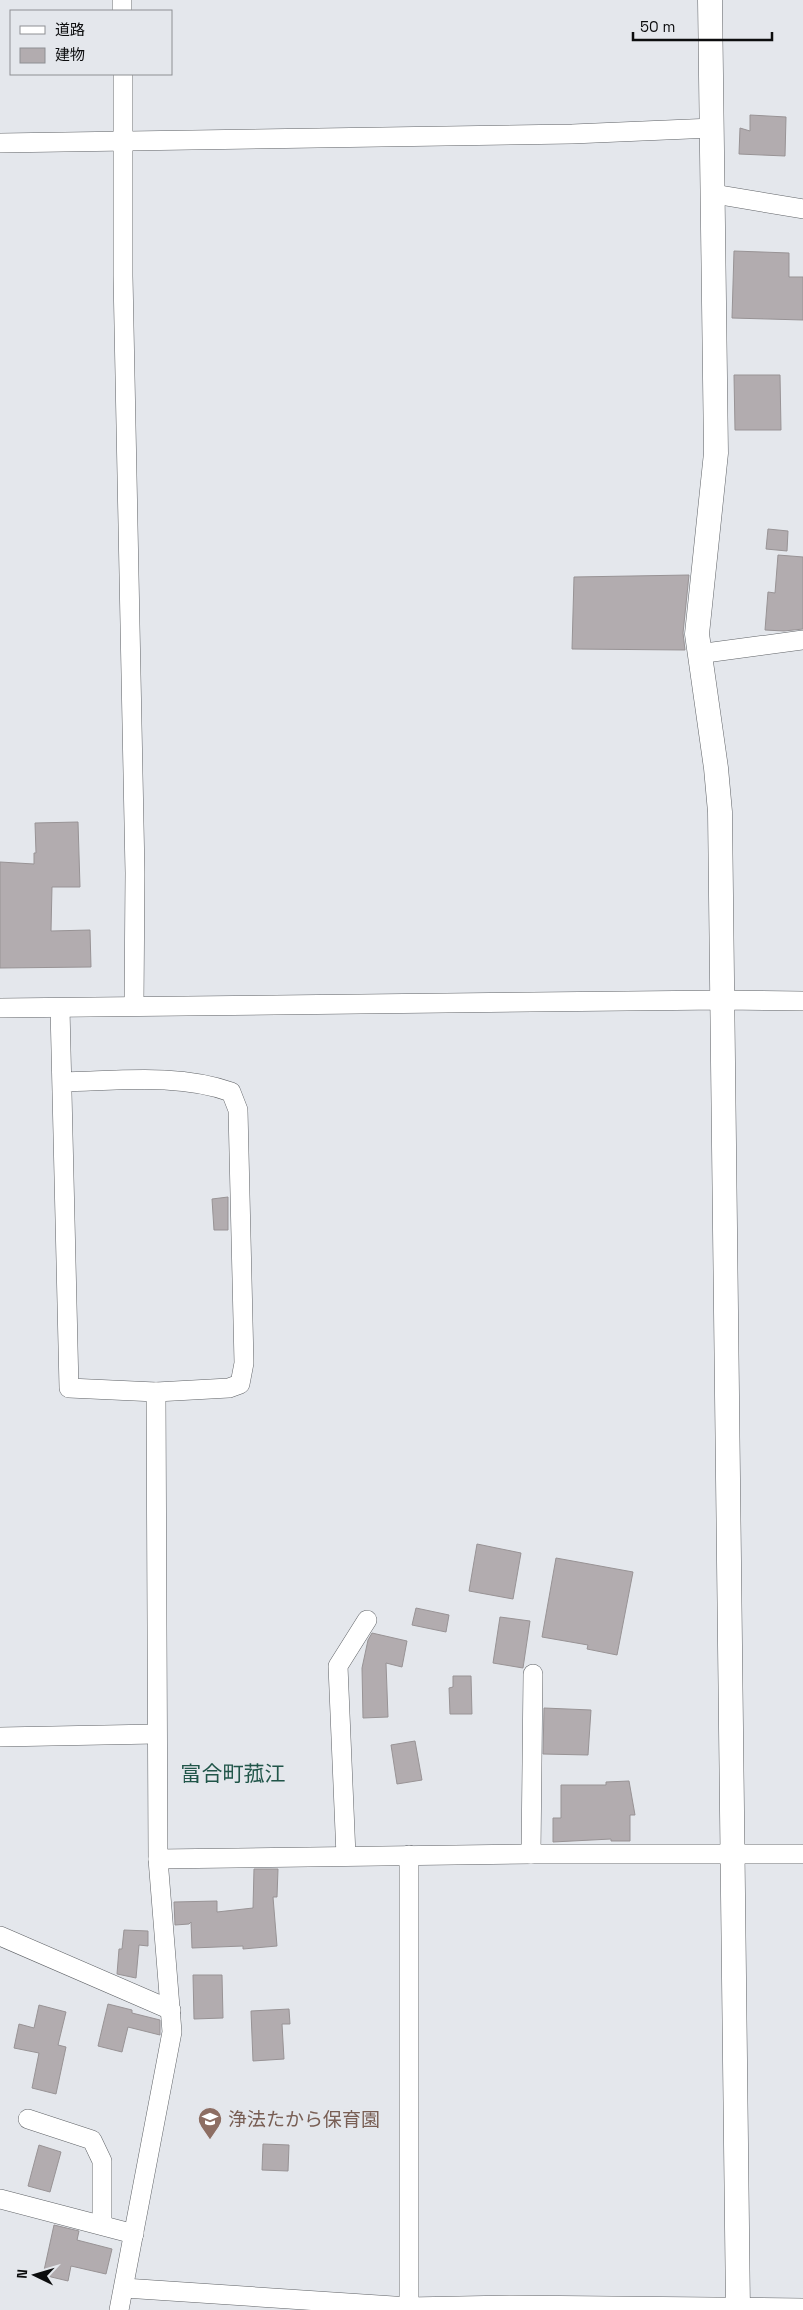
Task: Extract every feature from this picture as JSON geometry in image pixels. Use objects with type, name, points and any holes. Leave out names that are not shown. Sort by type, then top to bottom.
[{"type":"street","points":[[710,0],[716,453],[698,606],[697,634],[698,654],[716,768],[720,812],[738,2309]]},
{"type":"street","points":[[123,75],[123,276],[135,874],[134,1006]]},
{"type":"street","points":[[0,143],[572,134],[713,128]]},
{"type":"street","points":[[714,194],[803,209]]},
{"type":"street","points":[[698,654],[803,640]]},
{"type":"street","points":[[0,1008],[722,1000],[803,1001]]},
{"type":"street","points":[[60,1008],[69,1388],[156,1392],[229,1388],[240,1384],[243,1375],[238,1110],[231,1092],[211,1084],[170,1080],[62,1082]]},
{"type":"street","points":[[119,2310],[172,2032],[158,1859],[156,1392]]},
{"type":"street","points":[[346,1856],[338,1666],[367,1620]]},
{"type":"street","points":[[531,1854],[533,1674]]},
{"type":"street","points":[[0,1736],[156,1734]]},
{"type":"street","points":[[158,1859],[732,1852],[803,1854]]},
{"type":"street","points":[[408,1855],[409,2309]]},
{"type":"street","points":[[0,1936],[171,2010]]},
{"type":"street","points":[[28,2119],[92,2140],[102,2161],[102,2225]]},
{"type":"street","points":[[0,2199],[134,2234]]},
{"type":"street","points":[[124,2288],[409,2309],[510,2305],[738,2309],[803,2308]]},
{"type":"building","points":[[750,115],[786,117],[785,156],[739,154],[740,128],[750,131]]},
{"type":"building","points":[[734,251],[789,253],[789,277],[803,277],[803,320],[732,318]]},
{"type":"building","points":[[734,375],[780,375],[781,430],[735,430]]},
{"type":"building","points":[[768,529],[788,531],[787,551],[766,549]]},
{"type":"building","points":[[778,555],[803,557],[803,629],[765,630],[768,592],[775,593]]},
{"type":"building","points":[[689,575],[683,633],[685,650],[572,649],[574,577]]},
{"type":"building","points":[[78,822],[80,887],[52,887],[51,931],[90,930],[91,967],[0,968],[0,862],[34,864],[34,853],[36,853],[35,823]]},
{"type":"building","points":[[228,1197],[228,1230],[214,1230],[212,1199]]},
{"type":"building","points":[[477,1544],[521,1553],[513,1599],[469,1591]]},
{"type":"building","points":[[556,1558],[633,1572],[617,1655],[587,1649],[588,1645],[542,1637]]},
{"type":"building","points":[[416,1608],[449,1615],[446,1632],[412,1625]]},
{"type":"building","points":[[500,1617],[530,1621],[523,1668],[493,1663]]},
{"type":"building","points":[[372,1633],[407,1641],[402,1667],[386,1663],[388,1717],[363,1718],[362,1668],[368,1640]]},
{"type":"building","points":[[453,1676],[471,1676],[472,1714],[450,1714],[449,1688],[453,1687]]},
{"type":"building","points":[[544,1708],[591,1710],[588,1755],[543,1754]]},
{"type":"building","points":[[415,1741],[422,1780],[397,1784],[391,1745]]},
{"type":"building","points":[[629,1781],[635,1815],[630,1815],[630,1841],[611,1841],[611,1839],[553,1842],[553,1818],[561,1818],[561,1785],[606,1785],[606,1782]]},
{"type":"building","points":[[254,1869],[278,1869],[277,1897],[273,1897],[277,1946],[243,1949],[243,1946],[192,1948],[191,1922],[189,1924],[175,1925],[174,1902],[217,1901],[217,1912],[253,1908]]},
{"type":"building","points":[[124,1930],[148,1931],[148,1946],[139,1945],[136,1978],[117,1974],[119,1949],[122,1949]]},
{"type":"building","points":[[193,1975],[222,1975],[223,2018],[194,2019]]},
{"type":"building","points":[[108,2004],[132,2010],[132,2013],[160,2020],[160,2035],[128,2027],[122,2052],[98,2046]]},
{"type":"building","points":[[39,2005],[66,2012],[58,2045],[66,2047],[56,2094],[32,2088],[39,2053],[14,2048],[19,2024],[34,2028]]},
{"type":"building","points":[[289,2009],[290,2024],[282,2024],[284,2059],[253,2061],[251,2011]]},
{"type":"building","points":[[263,2144],[289,2145],[288,2171],[262,2170]]},
{"type":"building","points":[[39,2145],[61,2152],[50,2192],[28,2186]]},
{"type":"building","points":[[54,2225],[79,2231],[77,2240],[112,2249],[106,2274],[71,2266],[68,2281],[43,2275]]},
{"type":"place","name":"浄法たから保育園","points":[[210,2140]]},
{"type":"district","name":"富合町菰江","points":[[233,1773]]}]
